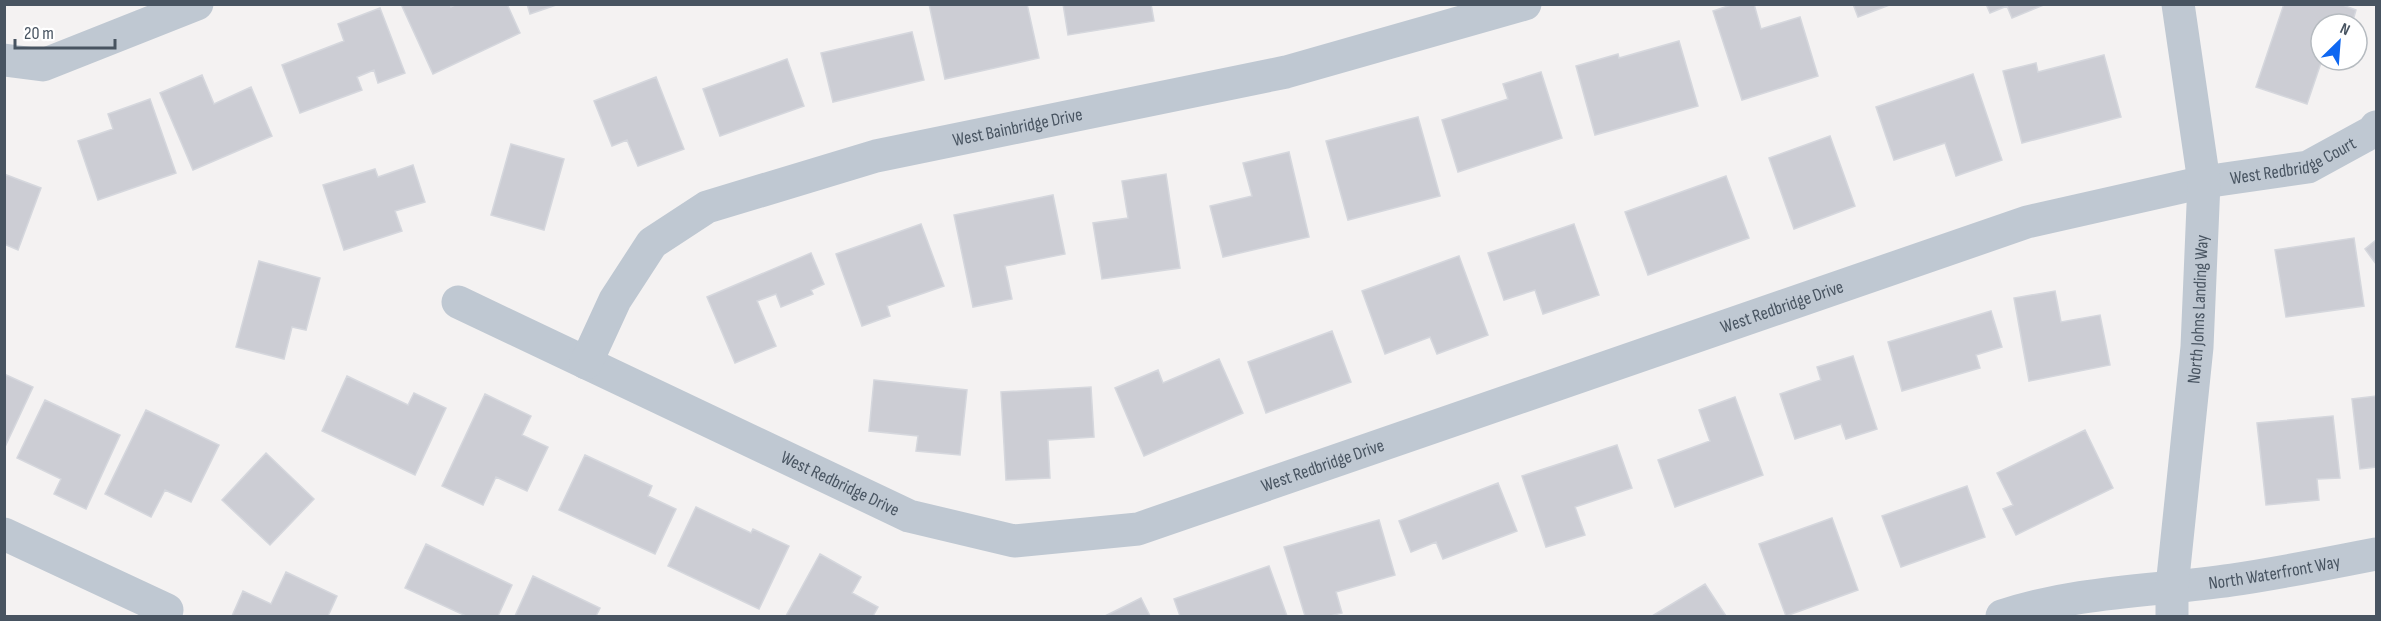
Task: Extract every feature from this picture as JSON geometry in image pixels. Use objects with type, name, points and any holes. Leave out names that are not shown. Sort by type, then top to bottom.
[{"type":"street","points":[[4,60],[43,65],[197,4]]},
{"type":"street","name":"West Bainbridge Drive","points":[[586,363],[615,300],[652,243],[707,207],[876,156],[1286,72],[1525,4]]},
{"type":"street","name":"North Johns Landing Way","points":[[2172,602],[2197,347],[2204,182],[2178,4]]},
{"type":"street","name":"West Redbridge Court","points":[[2204,182],[2308,167],[2372,132],[2376,127]]},
{"type":"street","name":"West Redbridge Drive","points":[[458,302],[909,516],[1014,541],[1138,529],[2027,222],[2204,182]]},
{"type":"street","points":[[4,534],[167,610]]},
{"type":"street","name":"North Waterfront Way","points":[[2002,616],[2028,608],[2071,600],[2172,602],[2234,580],[2376,554]]},
{"type":"building","points":[[401,4],[450,4],[451,7],[457,4],[507,4],[520,33],[433,74]]},
{"type":"building","points":[[527,4],[559,4],[530,14]]},
{"type":"building","points":[[929,4],[1027,4],[1039,58],[945,79]]},
{"type":"building","points":[[1063,4],[1151,4],[1154,21],[1068,35]]},
{"type":"building","points":[[1734,4],[1754,4],[1761,29],[1800,17],[1818,76],[1742,100],[1713,11]]},
{"type":"building","points":[[1853,4],[1892,4],[1858,17]]},
{"type":"building","points":[[1986,4],[2046,4],[2012,18],[2007,6],[1990,13]]},
{"type":"building","points":[[2284,4],[2340,4],[2356,10],[2355,12],[2309,12],[2309,72],[2318,72],[2307,104],[2256,87]]},
{"type":"building","points":[[380,8],[405,73],[378,83],[374,70],[357,77],[362,90],[300,113],[282,65],[344,41],[338,24]]},
{"type":"building","points":[[912,32],[924,80],[833,102],[821,53]]},
{"type":"building","points":[[1679,41],[1698,106],[1595,135],[1576,66],[1618,54],[1619,58]]},
{"type":"building","points":[[2104,55],[2121,117],[2022,143],[2003,71],[2036,63],[2038,72]]},
{"type":"building","points":[[787,59],[804,106],[720,136],[703,89]]},
{"type":"building","points":[[1541,72],[1562,138],[1458,172],[1442,120],[1508,99],[1503,84]]},
{"type":"building","points":[[1973,74],[2002,160],[1956,176],[1945,143],[1894,160],[1876,107]]},
{"type":"building","points":[[202,75],[214,104],[251,87],[272,136],[193,170],[160,93]]},
{"type":"building","points":[[656,77],[684,149],[638,166],[627,140],[612,146],[594,101]]},
{"type":"building","points":[[150,99],[176,173],[98,200],[78,141],[113,129],[108,114]]},
{"type":"building","points":[[1418,117],[1440,196],[1348,220],[1326,141]]},
{"type":"building","points":[[1830,136],[1855,206],[1794,229],[1769,158]]},
{"type":"building","points":[[511,144],[564,159],[544,230],[491,215]]},
{"type":"building","points":[[1289,152],[1309,237],[1223,257],[1210,206],[1252,196],[1243,163]]},
{"type":"building","points":[[413,165],[425,202],[395,211],[402,231],[344,250],[323,185],[375,169],[378,177]]},
{"type":"building","points":[[4,174],[41,188],[18,250],[4,244]]},
{"type":"building","points":[[1166,174],[1180,268],[1102,279],[1093,223],[1128,218],[1122,181]]},
{"type":"building","points":[[1726,176],[1749,238],[1648,275],[1625,212]]},
{"type":"building","points":[[1053,195],[1065,254],[1005,266],[1012,299],[973,307],[954,215]]},
{"type":"building","points":[[921,224],[944,286],[887,306],[890,316],[862,326],[836,254]]},
{"type":"building","points":[[1574,224],[1599,295],[1543,314],[1535,290],[1504,300],[1488,253]]},
{"type":"building","points":[[2354,238],[2364,306],[2286,317],[2275,250]]},
{"type":"building","points":[[2376,240],[2376,264],[2365,249]]},
{"type":"building","points":[[811,253],[824,284],[811,290],[813,294],[781,307],[776,294],[757,301],[776,346],[735,363],[707,297]]},
{"type":"building","points":[[1459,256],[1488,335],[1437,354],[1430,337],[1385,354],[1362,291]]},
{"type":"building","points":[[259,261],[320,278],[306,330],[292,327],[284,359],[236,347]]},
{"type":"building","points":[[2055,291],[2061,322],[2100,315],[2110,365],[2029,381],[2014,298]]},
{"type":"building","points":[[1991,311],[2002,347],[1976,355],[1980,368],[1902,391],[1888,342]]},
{"type":"building","points":[[1332,331],[1351,382],[1266,413],[1248,362]]},
{"type":"building","points":[[1853,356],[1877,429],[1846,439],[1841,424],[1795,439],[1780,394],[1821,380],[1817,367]]},
{"type":"building","points":[[1219,359],[1243,413],[1144,456],[1115,388],[1158,370],[1163,383]]},
{"type":"building","points":[[4,374],[33,387],[4,449]]},
{"type":"building","points":[[347,376],[408,405],[414,393],[446,408],[415,475],[322,431]]},
{"type":"building","points":[[874,380],[967,390],[960,455],[916,451],[918,436],[869,431]]},
{"type":"building","points":[[1091,387],[1094,437],[1048,440],[1050,478],[1006,480],[1001,392]]},
{"type":"building","points":[[485,394],[531,416],[522,435],[548,447],[527,491],[496,477],[483,505],[442,486]]},
{"type":"building","points":[[2376,396],[2376,467],[2360,469],[2352,399]]},
{"type":"building","points":[[1735,397],[1763,475],[1675,507],[1658,460],[1710,441],[1699,410]]},
{"type":"building","points":[[45,400],[120,435],[86,509],[54,494],[61,479],[17,458]]},
{"type":"building","points":[[146,410],[219,445],[191,502],[165,490],[151,517],[105,494]]},
{"type":"building","points":[[2333,416],[2340,478],[2317,479],[2319,500],[2266,505],[2257,423]]},
{"type":"building","points":[[2085,430],[2113,488],[2016,535],[2003,509],[2013,505],[1997,473]]},
{"type":"building","points":[[1617,445],[1632,488],[1575,507],[1585,535],[1546,547],[1522,476]]},
{"type":"building","points":[[266,453],[314,499],[270,545],[222,500]]},
{"type":"building","points":[[585,455],[652,486],[648,496],[676,509],[655,554],[559,510]]},
{"type":"building","points":[[1498,483],[1517,531],[1443,559],[1436,542],[1411,552],[1399,521]]},
{"type":"building","points":[[1967,486],[1985,537],[1901,567],[1882,516]]},
{"type":"building","points":[[696,507],[751,533],[753,529],[789,546],[759,609],[668,566]]},
{"type":"building","points":[[1832,518],[1858,590],[1786,616],[1759,544]]},
{"type":"building","points":[[1379,520],[1395,575],[1336,592],[1342,613],[1330,616],[1305,616],[1284,547]]},
{"type":"building","points":[[426,544],[512,585],[498,616],[466,616],[405,588]]},
{"type":"building","points":[[820,554],[861,577],[852,593],[878,607],[873,616],[786,616]]},
{"type":"building","points":[[1269,566],[1287,616],[1180,616],[1174,599]]},
{"type":"building","points":[[286,572],[337,596],[328,616],[232,616],[243,591],[271,604]]},
{"type":"building","points":[[533,576],[600,608],[596,616],[515,616]]},
{"type":"building","points":[[1705,584],[1726,616],[1652,616]]},
{"type":"building","points":[[1141,598],[1150,616],[1105,616]]}]
